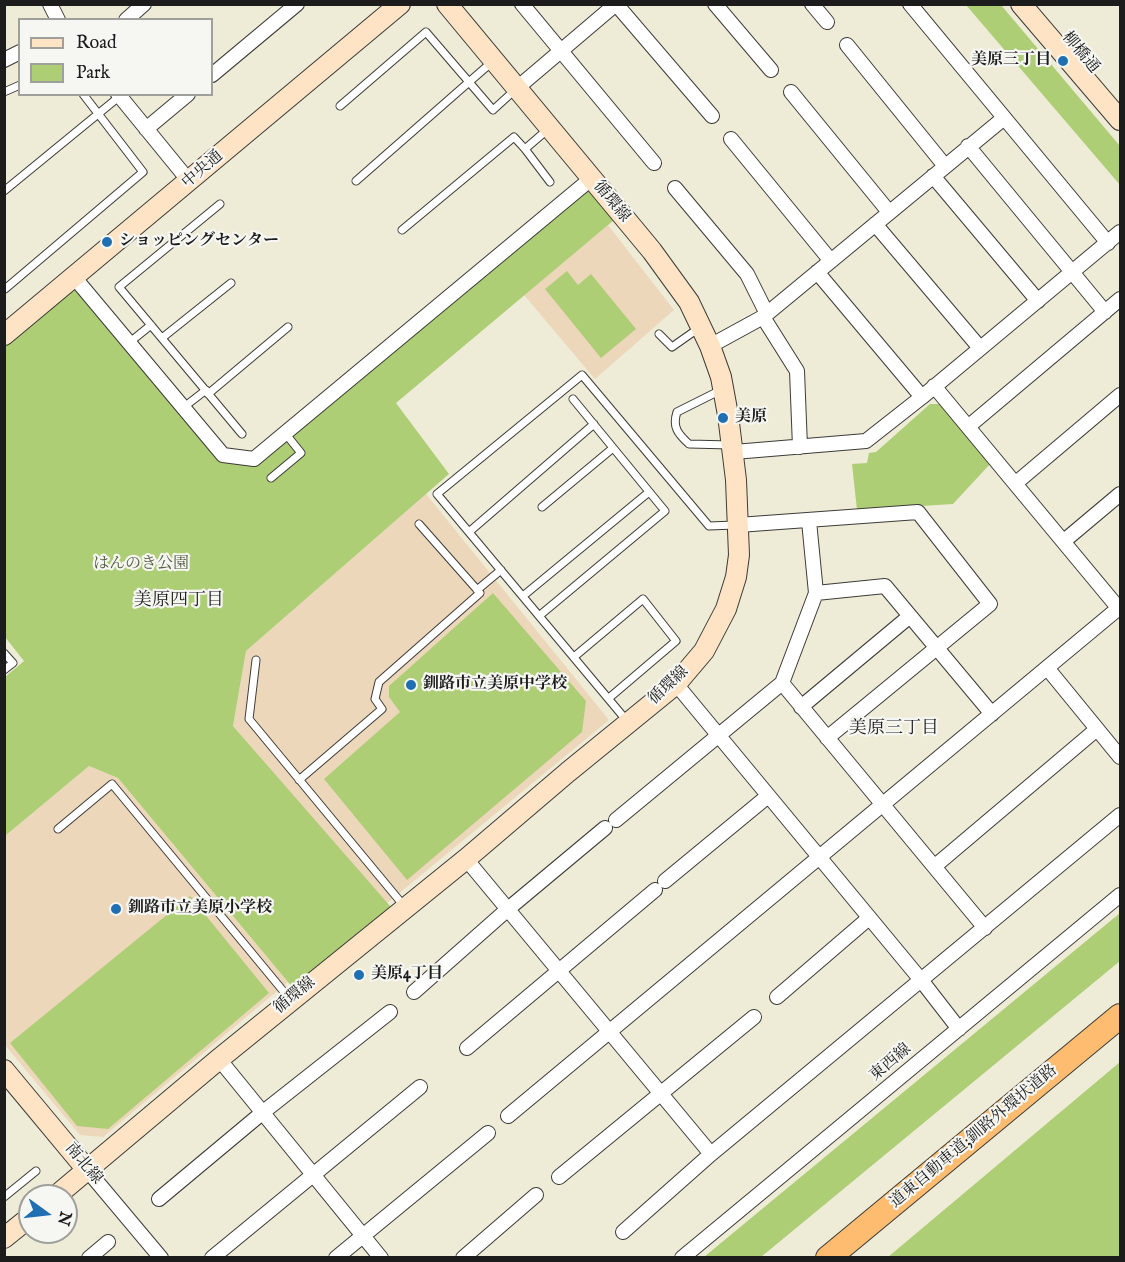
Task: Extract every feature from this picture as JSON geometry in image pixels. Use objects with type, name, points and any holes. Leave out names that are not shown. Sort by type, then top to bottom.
[{"type":"highway","name":"道東自動車道;釧路外環状道路","points":[[828,1257],[1120,1016]]},
{"type":"highway","name":"道東自動車道;釧路外環状道路","points":[[842,1257],[1120,1026]]},
{"type":"street","points":[[50,4],[57,18]]},
{"type":"street","points":[[128,18],[144,4]]},
{"type":"street","points":[[213,74],[297,4]]},
{"type":"street","name":"中央通","points":[[4,334],[400,4]]},
{"type":"street","name":"循環線","points":[[71,1184],[219,1059],[466,859],[676,684],[704,651],[726,609],[736,577],[739,555],[734,448],[723,389],[710,346],[689,302],[652,251],[447,4]]},
{"type":"street","points":[[522,4],[654,164]]},
{"type":"street","points":[[715,4],[771,70]]},
{"type":"street","points":[[812,4],[827,22]]},
{"type":"street","points":[[910,4],[1108,243]]},
{"type":"street","name":"柳橋通","points":[[1021,4],[1120,120]]},
{"type":"street","name":"柳橋通","points":[[1039,4],[1120,100]]},
{"type":"street","points":[[516,89],[613,6],[712,116]]},
{"type":"street","points":[[847,45],[945,166]]},
{"type":"street","points":[[4,60],[18,53]]},
{"type":"street","points":[[791,92],[889,212]]},
{"type":"street","points":[[120,96],[189,181]]},
{"type":"street","points":[[146,129],[186,96]]},
{"type":"street","points":[[710,346],[765,316],[1004,118]]},
{"type":"street","points":[[731,140],[831,261]]},
{"type":"street","points":[[968,147],[1105,312]]},
{"type":"street","points":[[933,176],[1038,301]]},
{"type":"street","points":[[74,277],[223,454],[254,459],[592,178]]},
{"type":"street","points":[[675,188],[747,274],[765,316],[796,371],[800,447]]},
{"type":"street","points":[[875,224],[980,348]]},
{"type":"street","points":[[734,448],[800,447],[866,441],[1120,232]]},
{"type":"street","points":[[817,272],[921,397]]},
{"type":"street","points":[[969,426],[1120,299]]},
{"type":"street","points":[[508,1116],[1120,608],[934,386]]},
{"type":"street","points":[[1016,483],[1120,395]]},
{"type":"street","points":[[1064,541],[1120,494]]},
{"type":"street","points":[[738,525],[918,512],[990,604],[827,738]]},
{"type":"street","points":[[414,992],[508,909],[782,683],[816,592],[809,521]]},
{"type":"street","points":[[816,592],[885,586],[992,714]]},
{"type":"street","points":[[801,707],[910,616]]},
{"type":"street","points":[[1048,669],[1120,757]]},
{"type":"street","points":[[782,683],[985,928]]},
{"type":"street","points":[[676,684],[959,1029]]},
{"type":"street","points":[[935,866],[1097,729]]},
{"type":"street","points":[[467,1048],[768,796]]},
{"type":"street","points":[[623,1232],[711,1154],[1120,815]]},
{"type":"street","points":[[466,859],[711,1154]]},
{"type":"street","name":"東西線","points":[[682,1257],[1120,895]]},
{"type":"street","points":[[777,997],[869,918]]},
{"type":"street","points":[[159,1199],[262,1113],[390,1012]]},
{"type":"street","points":[[559,1177],[754,1017]]},
{"type":"street","points":[[219,1059],[381,1257]]},
{"type":"street","name":"南北線","points":[[7,1078],[162,1257]]},
{"type":"street","points":[[212,1257],[420,1087]]},
{"type":"street","points":[[336,1257],[488,1134]]},
{"type":"street","points":[[463,1257],[536,1195]]},
{"type":"street","points":[[4,1238],[18,1227]]},
{"type":"street","points":[[89,1257],[108,1242]]},
{"type":"lane","points":[[339,105],[426,32],[493,110],[516,89]]},
{"type":"lane","points":[[356,181],[493,61]]},
{"type":"lane","points":[[4,92],[18,86]]},
{"type":"lane","points":[[5,289],[143,172],[85,96]]},
{"type":"lane","points":[[4,191],[118,96]]},
{"type":"lane","points":[[525,149],[549,128]]},
{"type":"lane","points":[[402,230],[514,137],[550,182]]},
{"type":"lane","points":[[220,204],[119,287],[242,434]]},
{"type":"lane","points":[[162,338],[231,283]]},
{"type":"lane","points":[[129,342],[151,325]]},
{"type":"lane","points":[[184,407],[207,392],[288,327]]},
{"type":"lane","points":[[659,334],[672,347],[700,327]]},
{"type":"lane","points":[[629,723],[437,494],[582,375],[709,526],[738,525]]},
{"type":"lane","points":[[723,389],[677,412],[674,421],[677,434],[689,444],[734,448]]},
{"type":"lane","points":[[539,616],[665,511],[573,399]]},
{"type":"lane","points":[[469,532],[594,424]]},
{"type":"lane","points":[[271,478],[301,453],[285,433]]},
{"type":"lane","points":[[542,507],[613,448]]},
{"type":"lane","points":[[523,596],[649,492]]},
{"type":"lane","points":[[299,780],[382,710],[375,699],[379,682],[480,593],[419,524]]},
{"type":"lane","points":[[477,590],[501,570]]},
{"type":"lane","points":[[574,657],[643,599],[676,641],[609,698]]},
{"type":"lane","points":[[4,653],[13,663],[4,670]]},
{"type":"lane","points":[[256,660],[249,719],[405,908]]},
{"type":"lane","points":[[58,829],[112,784],[291,1000]]},
{"type":"lane","points":[[4,1197],[36,1171]]},
{"type":"shaded area","points":[[608,225],[674,310],[595,379],[524,295]]},
{"type":"shaded area","name":"釧路市立美原中学校","points":[[426,494],[609,720],[386,904],[233,726],[246,651]]},
{"type":"shaded area","name":"釧路市立美原小学校","points":[[89,766],[118,778],[288,982],[103,1137],[80,1135],[5,1045],[4,837]]},
{"type":"green space","points":[[966,5],[1001,5],[1120,146],[1120,185]]},
{"type":"green space","name":"はんのき公園","points":[[592,178],[620,215],[396,403],[449,474],[246,651],[233,726],[397,914],[298,994],[118,778],[89,766],[5,836],[5,677],[24,661],[5,637],[5,335],[74,277],[223,454],[254,459]]},
{"type":"green space","points":[[567,271],[578,285],[591,274],[636,329],[601,358],[545,289]]},
{"type":"green space","points":[[930,404],[939,404],[991,463],[953,504],[857,510],[852,464],[867,463],[869,453],[876,452]]},
{"type":"green space","points":[[493,593],[586,701],[582,732],[407,880],[324,779],[400,712],[389,697],[389,686]]},
{"type":"green space","points":[[190,896],[269,993],[108,1129],[77,1126],[10,1043]]},
{"type":"green space","points":[[1120,913],[1120,961],[761,1257],[704,1257]]},
{"type":"green space","points":[[1120,1062],[1120,1257],[888,1257]]},
{"type":"place","name":"美原三丁目","points":[[1063,61]]},
{"type":"place","name":"ショッピングセンター","points":[[107,242]]},
{"type":"place","name":"美原","points":[[723,418]]},
{"type":"place","name":"釧路市立美原中学校","points":[[411,685]]},
{"type":"place","name":"釧路市立美原小学校","points":[[116,909]]},
{"type":"place","name":"美原4丁目","points":[[359,975]]},
{"type":"district","name":"美原四丁目","points":[[179,601]]},
{"type":"district","name":"美原三丁目","points":[[894,729]]}]
